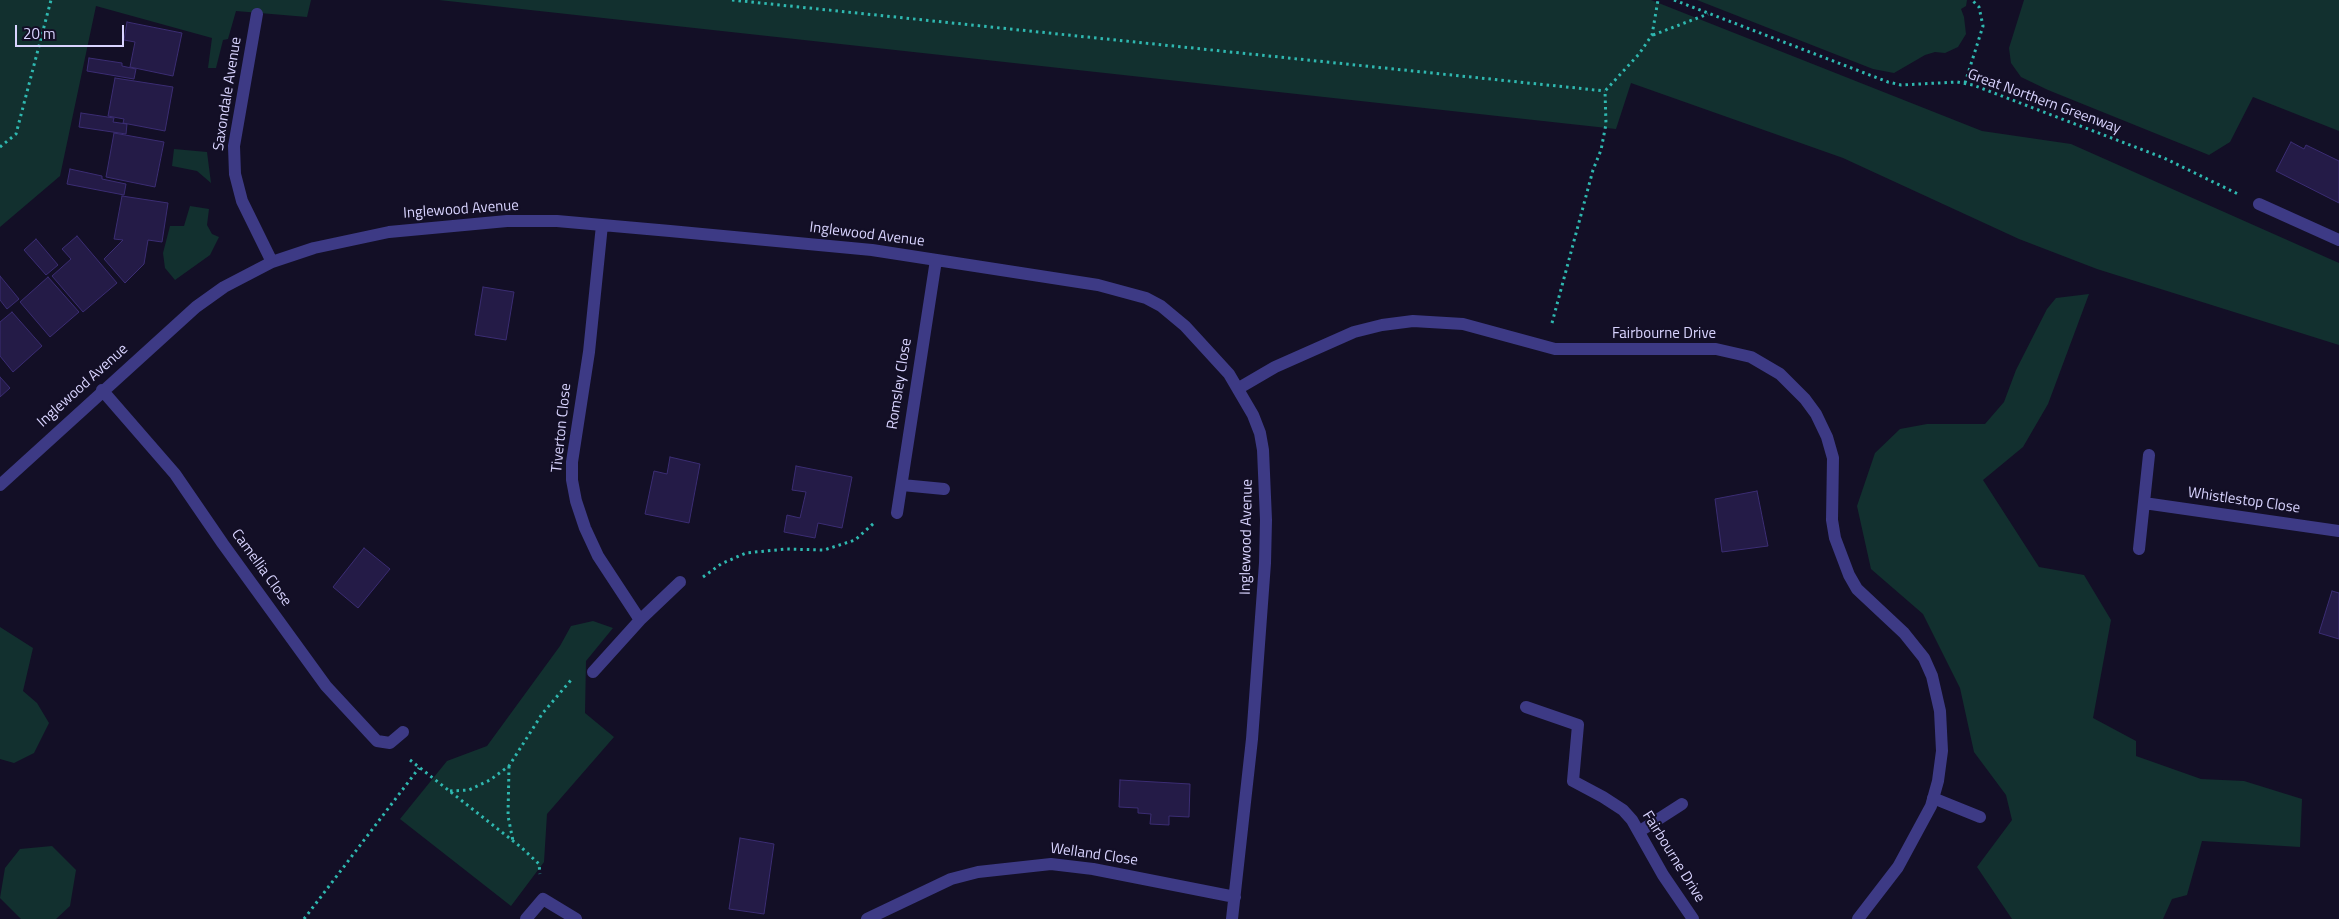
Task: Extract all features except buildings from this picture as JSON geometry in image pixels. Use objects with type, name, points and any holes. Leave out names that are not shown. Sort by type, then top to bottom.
[{"type":"street","name":"Saxondale Avenue","points":[[257,14],[234,146],[235,174],[242,201],[272,262]]},
{"type":"street","points":[[2259,204],[2339,240]]},
{"type":"street","name":"Inglewood Avenue","points":[[0,485],[102,390],[196,307],[246,274],[272,262],[314,248],[357,238],[420,228],[507,222],[557,221],[872,250],[1098,286],[1146,298],[1161,306],[1185,326],[1218,360],[1239,388],[1260,433],[1266,520],[1252,739],[1232,919]]},
{"type":"street","name":"Tiverton Close","points":[[602,225],[589,352],[572,462],[572,480],[576,501],[585,528],[598,556],[640,620]]},
{"type":"street","name":"Romsley Close","points":[[898,513],[936,260]]},
{"type":"street","name":"Fairbourne Drive","points":[[1239,388],[1275,367],[1354,332],[1382,325],[1413,321],[1464,324],[1544,347],[1579,350],[1700,348],[1734,352],[1765,365],[1780,374],[1805,398],[1816,414],[1833,458],[1835,483],[1832,520],[1835,538],[1848,575],[1863,595],[1915,645],[1924,658],[1932,676],[1940,711],[1942,751],[1933,798],[1921,827],[1898,867],[1858,919]]},
{"type":"street","name":"Camellia Close","points":[[102,390],[175,474],[223,544],[326,686],[377,740],[390,743]]},
{"type":"street","points":[[2139,549],[2149,455]]},
{"type":"street","points":[[902,485],[944,489]]},
{"type":"street","name":"Whistlestop Close","points":[[2144,503],[2339,531]]},
{"type":"street","points":[[593,672],[640,620],[680,582]]},
{"type":"street","name":"Fairbourne Drive","points":[[1526,707],[1578,725],[1573,782],[1623,810],[1640,831],[1663,875],[1693,919]]},
{"type":"street","points":[[390,743],[403,732]]},
{"type":"street","points":[[1933,798],[1980,817]]},
{"type":"street","points":[[1640,831],[1682,804]]},
{"type":"street","name":"Welland Close","points":[[867,919],[951,879],[978,872],[1051,864],[1093,869],[1235,897]]},
{"type":"street","points":[[526,919],[543,899],[576,919]]},
{"type":"path","points":[[0,148],[16,134],[51,0]]},
{"type":"path","points":[[732,0],[1605,91]]},
{"type":"path","points":[[1544,347],[1593,170],[1601,150],[1606,124],[1605,91],[1639,54],[1652,35],[1658,0]]},
{"type":"path","name":"Great Northern Greenway","points":[[1674,0],[1894,83],[1912,85],[1965,83],[2164,158],[2259,204]]},
{"type":"path","points":[[1965,83],[1983,26],[1978,7],[1972,0]]},
{"type":"path","points":[[1652,35],[1709,14]]},
{"type":"path","points":[[680,582],[692,584],[722,564],[746,553],[786,549],[824,550],[855,540],[886,514],[898,513]]},
{"type":"path","points":[[450,791],[469,790],[490,780],[509,766],[542,714],[579,670],[593,672]]},
{"type":"path","points":[[390,743],[539,864],[543,899]]},
{"type":"path","points":[[509,766],[508,816],[514,842]]},
{"type":"path","points":[[304,919],[419,768]]},
{"type":"green space","points":[[0,0],[311,0],[307,17],[236,11],[228,39],[223,40],[216,68],[208,68],[212,38],[96,6],[60,176],[0,227]]},
{"type":"green space","points":[[439,0],[1651,0],[1982,131],[2071,144],[2339,263],[2339,345],[2097,269],[2019,239],[1843,158],[1631,83],[1616,129]]},
{"type":"green space","points":[[1697,0],[1967,0],[1966,6],[1961,9],[1966,34],[1958,47],[1945,53],[1935,52],[1925,55],[1894,73],[1873,69]]},
{"type":"green space","points":[[2024,0],[2339,0],[2339,131],[2253,97],[2230,142],[2209,155],[2048,90],[2021,77],[2011,63],[2009,48]]},
{"type":"green space","points":[[174,149],[207,152],[211,183],[197,171],[172,166]]},
{"type":"green space","points":[[190,206],[209,209],[207,225],[212,234],[219,237],[210,255],[175,280],[165,268],[163,253],[170,226],[184,226]]},
{"type":"green space","points":[[2089,294],[2048,404],[2023,447],[1983,480],[2039,567],[2084,575],[2111,620],[2093,718],[2136,741],[2136,756],[2201,779],[2244,781],[2302,799],[2300,847],[2202,841],[2187,895],[2172,899],[2163,919],[2012,919],[1977,867],[2012,820],[2006,795],[1974,752],[1960,688],[1923,614],[1871,569],[1857,506],[1875,453],[1900,429],[1927,424],[1985,424],[2004,402],[2016,370],[2047,309],[2056,298]]},
{"type":"green space","points":[[593,621],[613,628],[586,661],[585,713],[614,737],[547,814],[544,862],[511,906],[400,819],[447,761],[487,746],[560,646],[571,626]]},
{"type":"green space","points":[[0,627],[33,648],[23,691],[37,703],[49,723],[34,753],[14,763],[0,759]]},
{"type":"green space","points":[[52,846],[76,870],[70,906],[56,919],[21,919],[0,898],[5,868],[20,849]]}]
